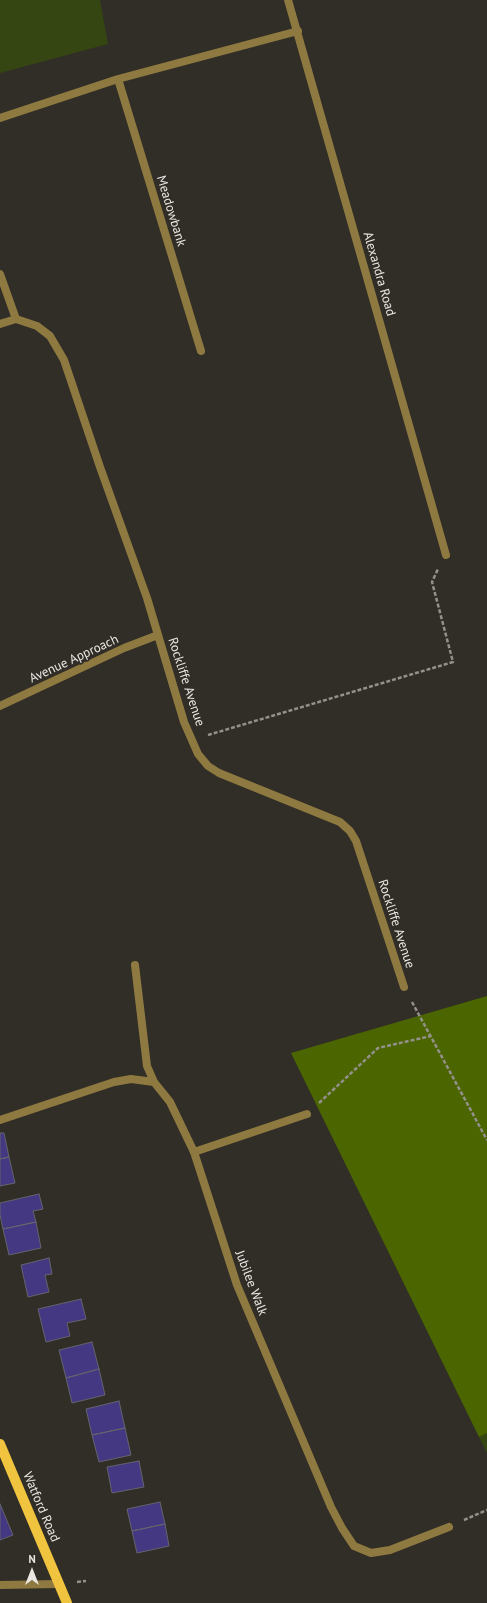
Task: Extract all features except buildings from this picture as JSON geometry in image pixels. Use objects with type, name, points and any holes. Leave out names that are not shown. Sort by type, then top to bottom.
[{"type":"main road","name":"Watford Road","points":[[0,1444],[67,1603]]},
{"type":"street","name":"Alexandra Road","points":[[288,0],[446,555]]},
{"type":"street","points":[[0,118],[118,79],[298,31]]},
{"type":"street","name":"Meadowbank","points":[[118,79],[201,351]]},
{"type":"street","points":[[0,274],[16,319],[0,324]]},
{"type":"street","name":"Rockliffe Avenue","points":[[16,319],[37,326],[50,336],[64,360],[100,467],[147,598],[184,722],[198,754],[208,766],[219,773],[340,822],[350,831],[356,841],[404,987]]},
{"type":"street","name":"Avenue Approach","points":[[0,706],[124,648],[158,635]]},
{"type":"street","name":"Jubilee Walk","points":[[135,965],[147,1066],[154,1082],[170,1102],[194,1152],[237,1285],[331,1507],[354,1546],[371,1553],[390,1550],[449,1527]]},
{"type":"street","points":[[0,1120],[114,1082],[131,1079],[154,1082]]},
{"type":"street","points":[[194,1152],[307,1114]]},
{"type":"street","points":[[0,1584],[59,1584]]},
{"type":"path","points":[[192,740],[453,662],[432,582],[446,555]]},
{"type":"path","points":[[404,987],[487,1140]]},
{"type":"path","points":[[307,1114],[378,1048],[431,1036]]},
{"type":"path","points":[[449,1527],[487,1510]]},
{"type":"green space","points":[[0,0],[100,0],[108,44],[0,73]]},
{"type":"green space","points":[[487,996],[487,1433],[479,1437],[291,1053]]},
{"type":"green space","points":[[487,1433],[487,1453],[479,1437]]}]
